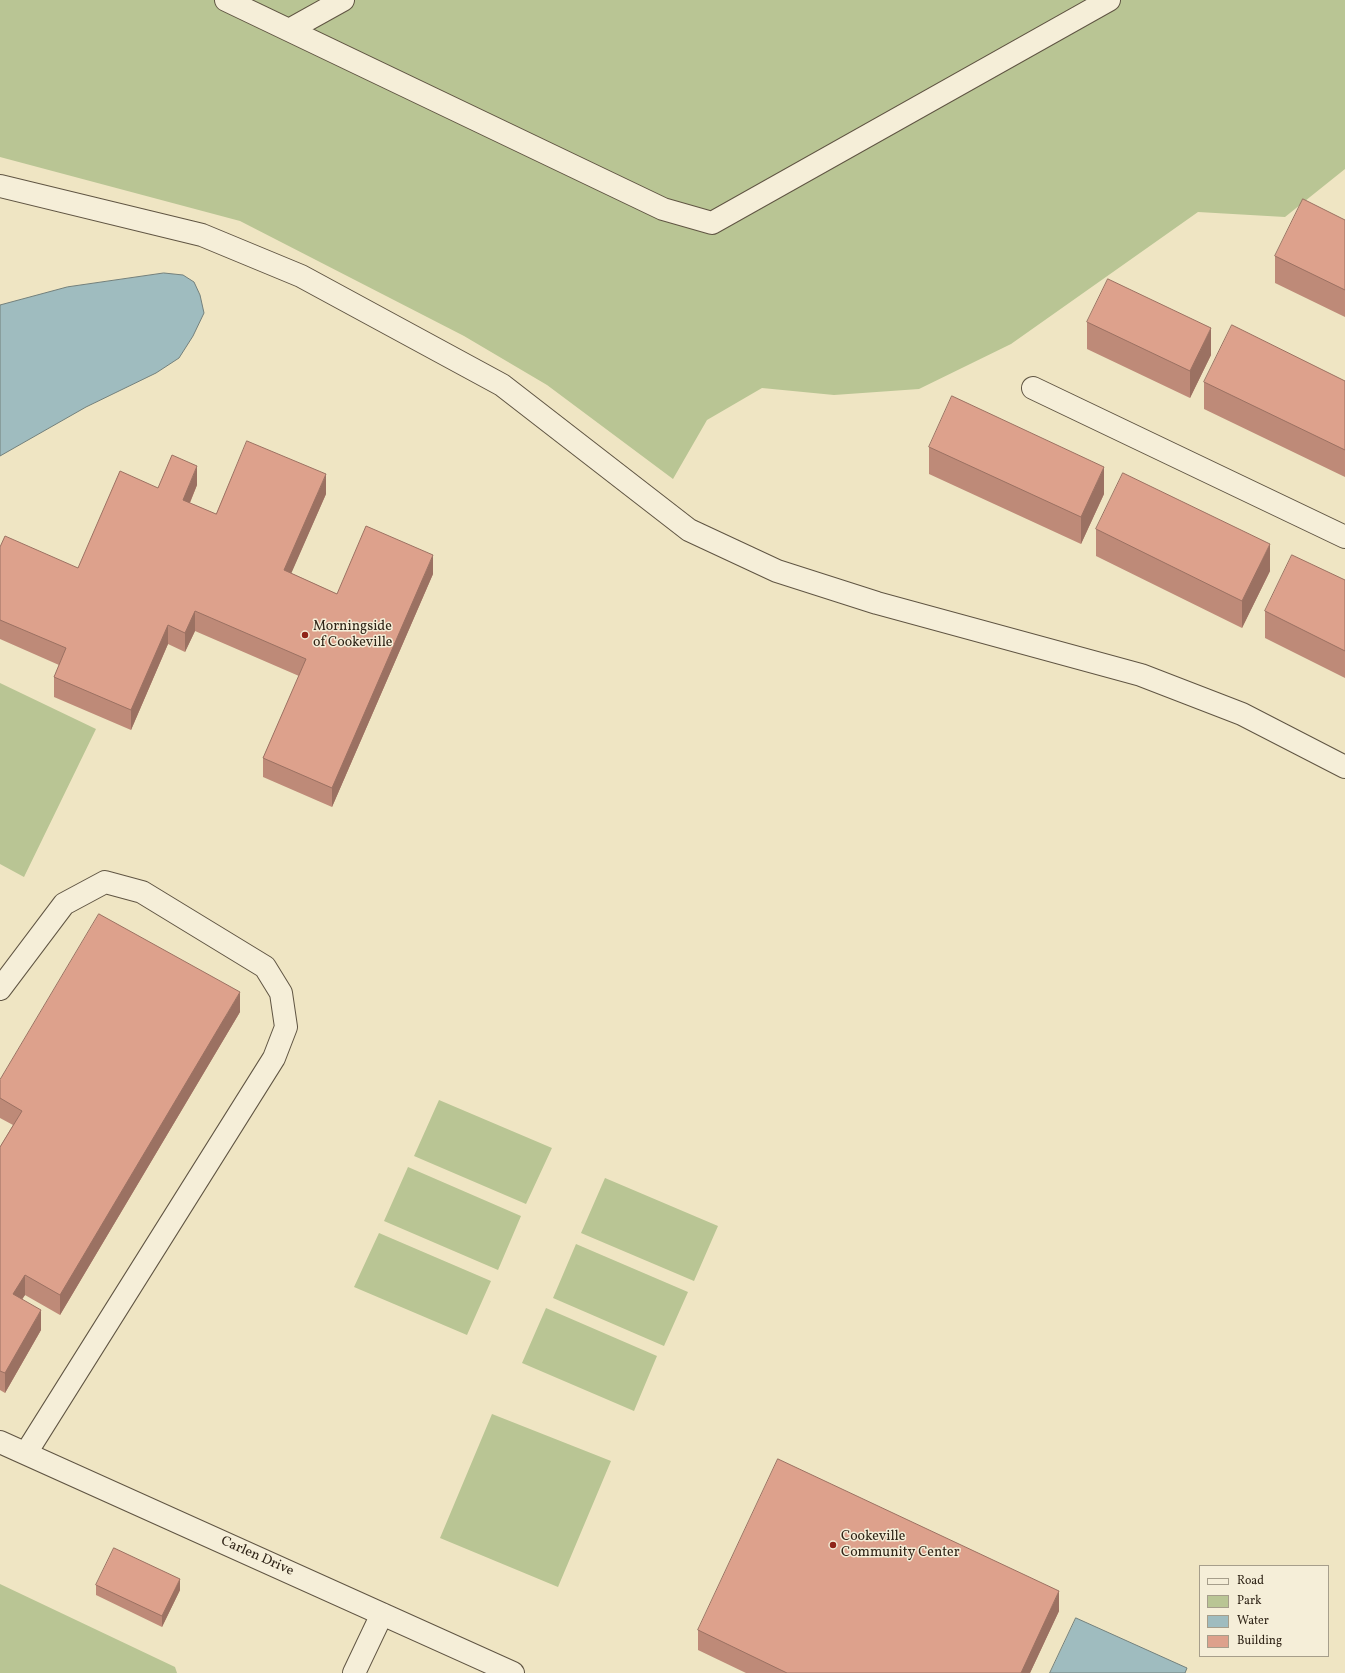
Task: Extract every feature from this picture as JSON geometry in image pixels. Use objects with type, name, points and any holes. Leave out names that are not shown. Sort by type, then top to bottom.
[{"type":"street","points":[[226,0],[663,209],[712,223],[1109,0]]},
{"type":"street","points":[[289,30],[343,0]]},
{"type":"street","points":[[0,186],[202,235],[301,276],[502,385],[689,530],[777,571],[877,603],[1141,675],[1242,714],[1345,767]]},
{"type":"street","points":[[1033,388],[1345,537]]},
{"type":"street","points":[[0,989],[64,904],[105,882],[142,892],[264,967],[281,993],[286,1027],[274,1058],[26,1453]]},
{"type":"street","name":"Carlen Drive","points":[[0,1442],[513,1673]]},
{"type":"street","points":[[354,1673],[382,1614]]},
{"type":"green space","points":[[0,0],[1345,0],[1345,169],[1285,217],[1198,212],[1011,344],[919,389],[834,395],[762,388],[707,420],[673,479],[547,385],[464,336],[240,221],[0,157]]},
{"type":"green space","points":[[0,683],[96,729],[24,877],[0,864]]},
{"type":"green space","points":[[439,1100],[552,1148],[526,1204],[414,1156]]},
{"type":"green space","points":[[408,1167],[521,1216],[498,1270],[384,1221]]},
{"type":"green space","points":[[605,1178],[718,1226],[694,1281],[581,1233]]},
{"type":"green space","points":[[379,1233],[491,1281],[467,1335],[354,1287]]},
{"type":"green space","points":[[576,1244],[688,1292],[664,1346],[553,1298]]},
{"type":"green space","points":[[546,1308],[657,1356],[634,1411],[522,1363]]},
{"type":"green space","points":[[492,1414],[611,1461],[558,1587],[440,1538]]},
{"type":"green space","points":[[0,1584],[175,1667],[177,1673],[0,1673]]},
{"type":"water","points":[[164,273],[183,275],[194,282],[200,295],[204,313],[193,336],[179,358],[156,373],[86,407],[0,456],[0,305],[67,287]]},
{"type":"water","points":[[1076,1618],[1187,1668],[1185,1673],[1050,1673]]},
{"type":"building","points":[[1303,199],[1345,220],[1345,290],[1275,256]]},
{"type":"building","points":[[1108,279],[1211,328],[1190,371],[1087,322]]},
{"type":"building","points":[[1232,325],[1345,381],[1345,450],[1204,382]]},
{"type":"building","points":[[952,396],[1104,467],[1081,517],[929,447]]},
{"type":"building","name":"Morningside of Cookeville","points":[[247,441],[326,474],[284,570],[337,594],[366,526],[433,555],[332,788],[263,758],[306,659],[195,611],[185,633],[168,625],[131,710],[54,677],[66,648],[0,620],[0,547],[5,536],[78,568],[120,471],[158,488],[172,455],[197,466],[183,500],[216,514]]},
{"type":"building","points":[[1123,473],[1270,544],[1242,601],[1096,529]]},
{"type":"building","points":[[1292,555],[1345,580],[1345,651],[1265,611]]},
{"type":"building","points":[[99,914],[240,992],[60,1295],[25,1275],[13,1294],[41,1310],[5,1373],[0,1371],[0,1147],[22,1111],[0,1098],[0,1080]]},
{"type":"building","name":"Cookeville Community Center","points":[[778,1459],[1059,1591],[1021,1673],[787,1673],[698,1630]]},
{"type":"building","points":[[114,1548],[180,1579],[162,1616],[96,1585]]},
{"type":"place","name":"Morningside of Cookeville","points":[[305,635]]},
{"type":"place","name":"Cookeville Community Center","points":[[833,1545]]}]
